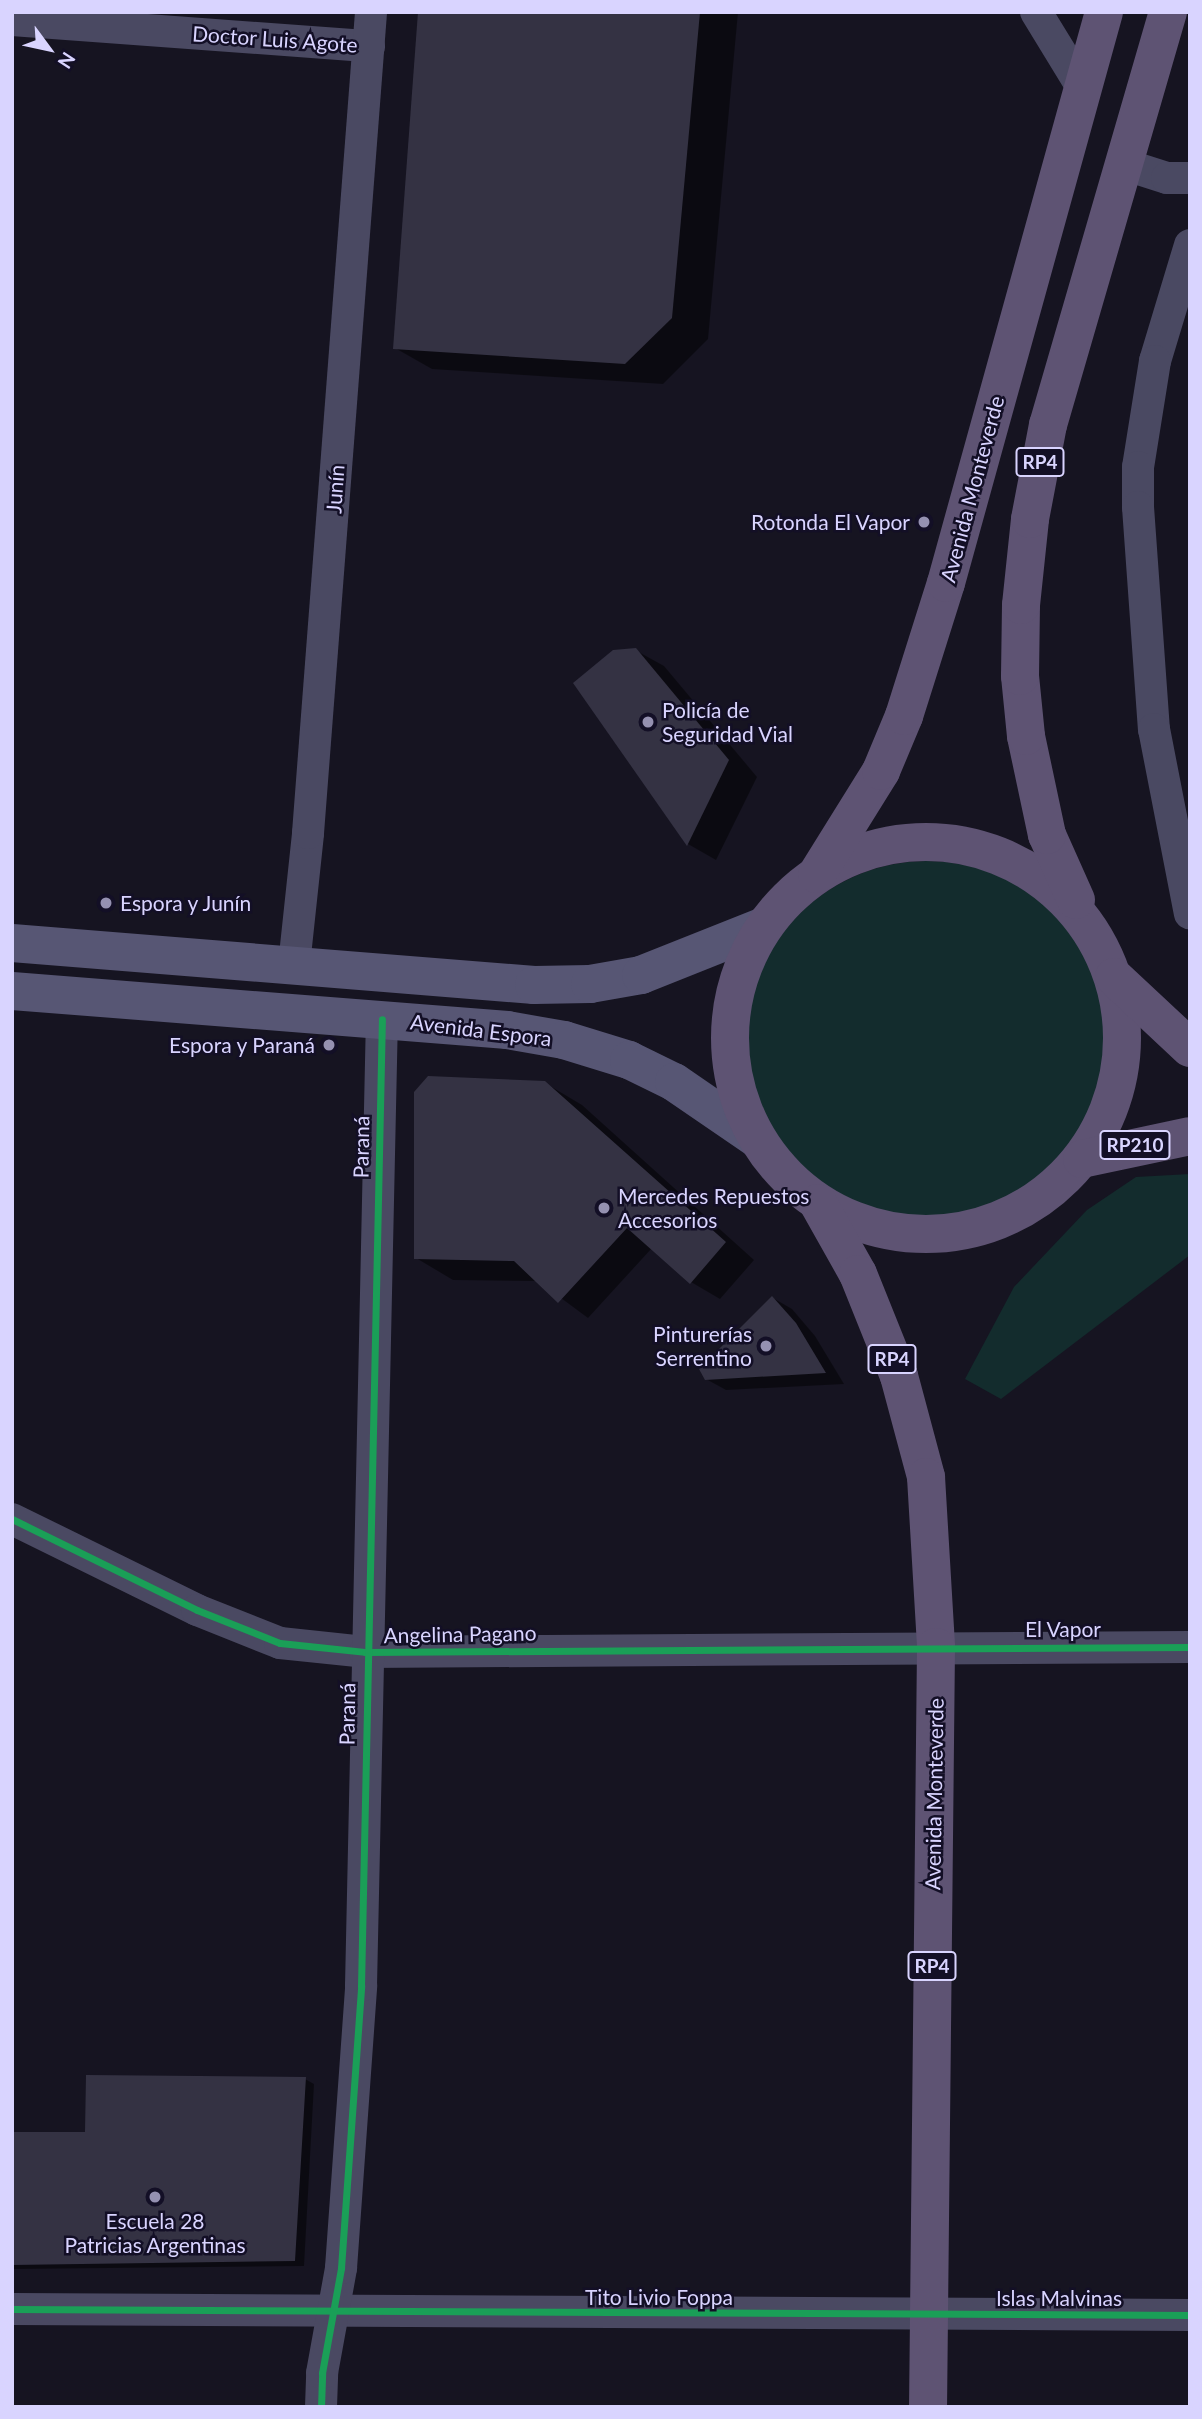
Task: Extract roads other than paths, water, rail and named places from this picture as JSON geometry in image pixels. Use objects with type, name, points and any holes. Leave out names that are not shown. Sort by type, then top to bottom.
[{"type":"main road","name":"Avenida Monteverde","points":[[817,874],[881,771],[904,716],[946,583],[1104,12]]},
{"type":"main road","name":"RP4","points":[[1084,918],[1042,876],[988,850],[941,842],[870,849],[817,874],[764,926],[739,976],[729,1032],[735,1087],[757,1139],[783,1174],[818,1203],[871,1228],[929,1236],[987,1226],[1039,1199],[1082,1159],[1112,1103],[1124,1040],[1114,977],[1047,835],[1026,736],[1020,676],[1021,605],[1030,519],[1048,425],[1168,12]]},
{"type":"main road","points":[[12,943],[534,985],[590,984],[641,975],[764,926]]},
{"type":"main road","name":"RP4","points":[[1114,977],[1190,1048]]},
{"type":"main road","name":"Avenida Espora","points":[[12,991],[507,1030],[564,1040],[629,1060],[674,1082],[757,1139]]},
{"type":"main road","name":"RP210","points":[[1082,1159],[1190,1136]]},
{"type":"main road","name":"Avenida Monteverde","points":[[818,1203],[858,1275],[918,1434],[930,1526],[936,1647],[928,2407]]},
{"type":"street","name":"Junín","points":[[293,965],[308,833],[371,12]]},
{"type":"street","points":[[1037,12],[1082,87]]},
{"type":"street","name":"Doctor Luis Agote","points":[[12,20],[369,46]]},
{"type":"street","points":[[1123,164],[1167,178],[1190,178]]},
{"type":"street","points":[[1190,245],[1155,360],[1138,480],[1154,729],[1190,914]]},
{"type":"street","name":"Paraná","points":[[321,2407],[332,2314],[341,2268],[361,1986],[365,1652],[382,1019]]},
{"type":"street","name":"Angelina Pagano","points":[[12,1519],[197,1610],[280,1643],[365,1652],[936,1647]]},
{"type":"street","name":"El Vapor","points":[[936,1647],[1190,1647]]},
{"type":"street","name":"Tito Livio Foppa","points":[[12,2309],[332,2314],[927,2316]]},
{"type":"street","name":"Islas Malvinas","points":[[927,2316],[1190,2315]]},
{"type":"place","name":"Rotonda El Vapor","points":[[924,522]]},
{"type":"place","name":"Policía de Seguridad Vial","points":[[648,722]]},
{"type":"place","name":"Espora y Junín","points":[[106,903]]},
{"type":"place","name":"Espora y Paraná","points":[[329,1045]]},
{"type":"place","name":"Mercedes Repuestos Accesorios","points":[[604,1208]]},
{"type":"place","name":"Pinturerías Serrentino","points":[[766,1346]]},
{"type":"place","name":"Escuela 28 Patricias Argentinas","points":[[155,2197]]}]
